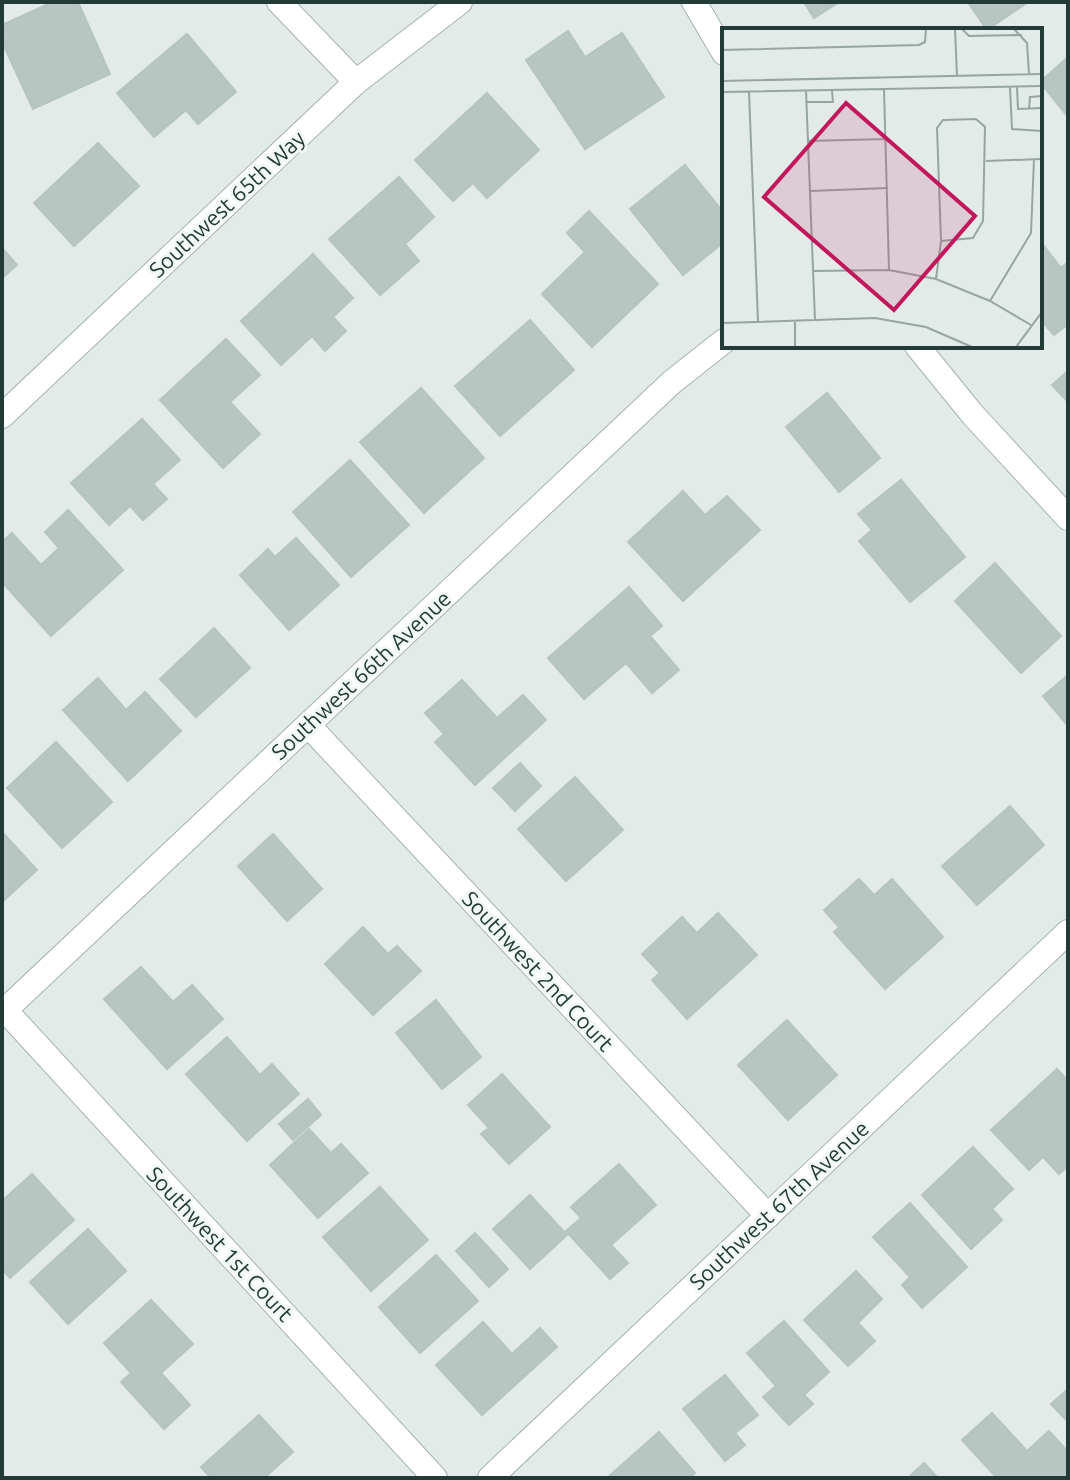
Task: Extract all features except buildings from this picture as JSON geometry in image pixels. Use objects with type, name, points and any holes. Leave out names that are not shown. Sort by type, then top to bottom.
[{"type":"street","points":[[279,2],[356,82]]},
{"type":"street","name":"Southwest 65th Way","points":[[2,416],[356,82],[460,2]]},
{"type":"street","points":[[694,2],[722,50]]},
{"type":"street","name":"Southwest 66th Avenue","points":[[4,1011],[672,382],[722,343]]},
{"type":"street","points":[[919,348],[973,415],[1068,518]]},
{"type":"street","name":"Southwest 2nd Court","points":[[308,725],[768,1216]]},
{"type":"street","name":"Southwest 67th Avenue","points":[[490,1478],[1068,932]]},
{"type":"street","name":"Southwest 1st Court","points":[[4,1011],[435,1478]]}]
